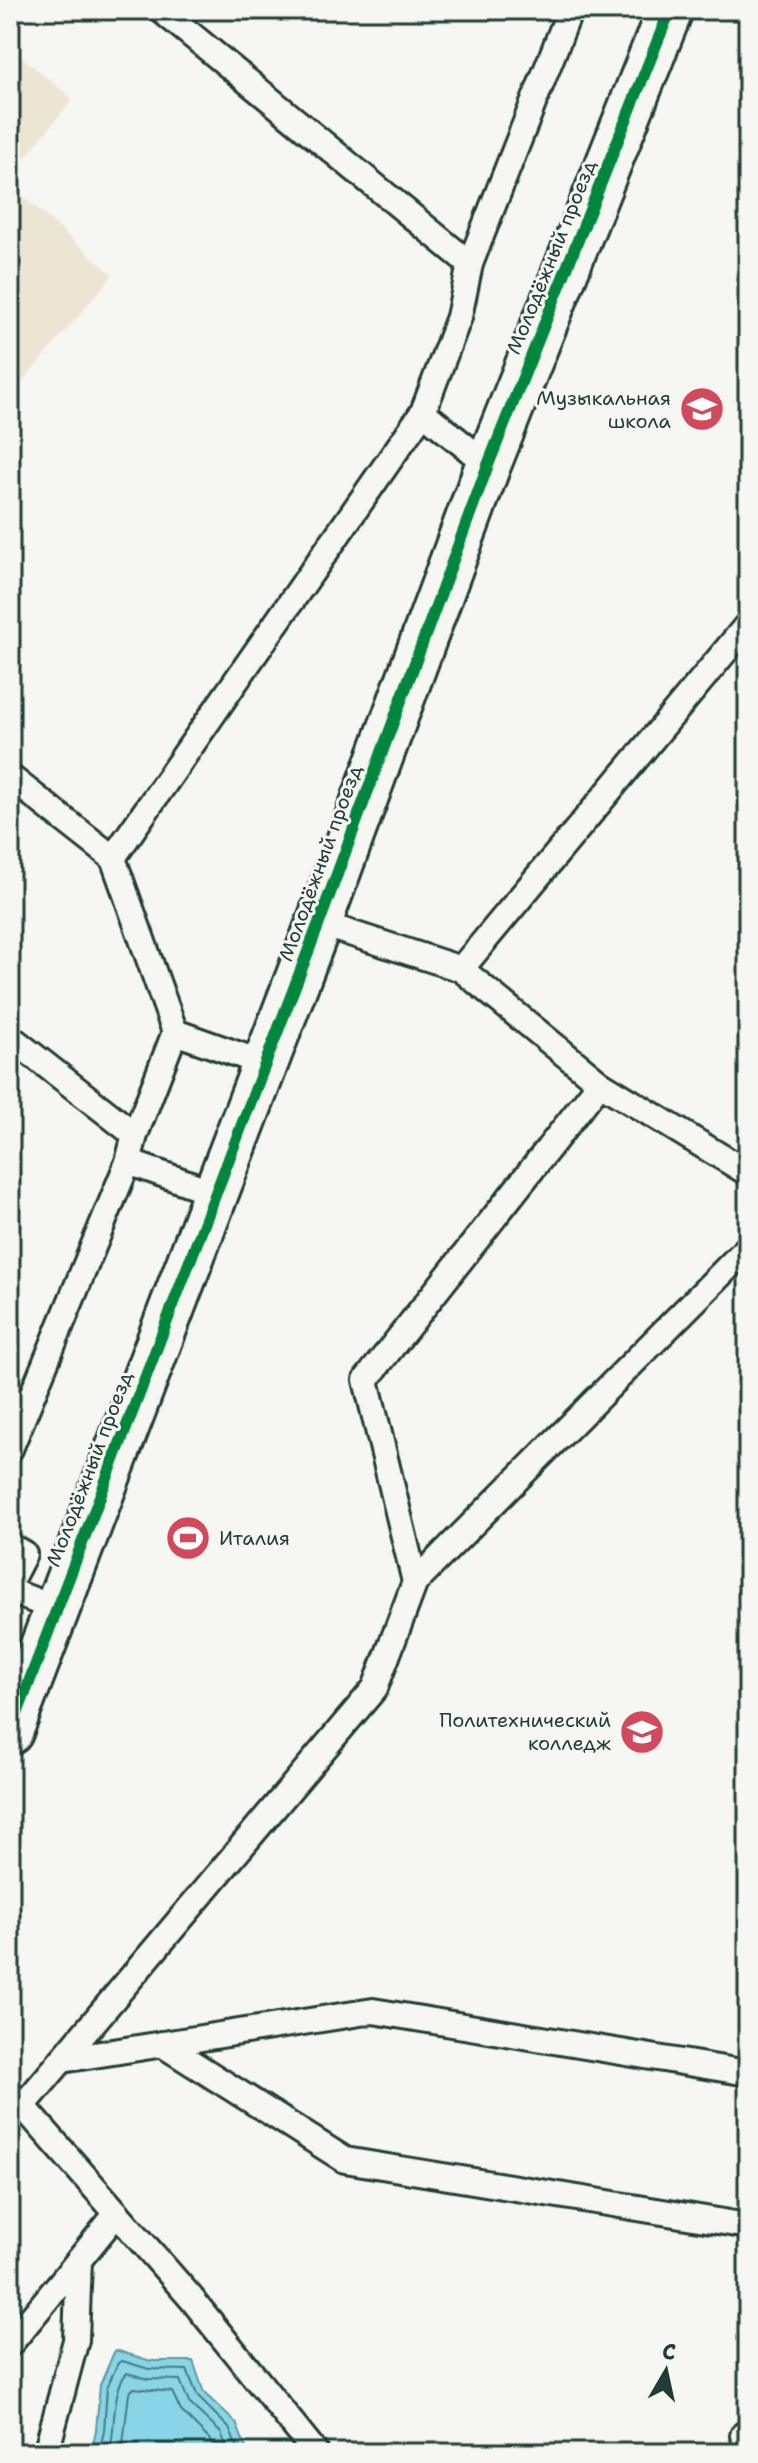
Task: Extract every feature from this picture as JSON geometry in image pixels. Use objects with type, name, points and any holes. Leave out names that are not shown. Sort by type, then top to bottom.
[{"type":"street","name":"Молодёжный проезд","points":[[10,1732],[319,923],[488,465],[670,10]]},
{"type":"lane","points":[[161,10],[470,264]]},
{"type":"lane","points":[[113,858],[423,412],[459,317],[470,264],[570,10]]},
{"type":"lane","points":[[423,412],[488,465]]},
{"type":"lane","points":[[461,969],[748,624]]},
{"type":"lane","points":[[10,777],[113,858],[175,1032],[135,1135],[128,1162],[10,1449]]},
{"type":"lane","points":[[319,923],[461,969],[600,1083],[748,1173]]},
{"type":"lane","points":[[175,1032],[265,1064]]},
{"type":"lane","points":[[10,1037],[135,1135]]},
{"type":"lane","points":[[415,1582],[366,1380],[600,1083]]},
{"type":"lane","points":[[128,1162],[216,1193]]},
{"type":"lane","points":[[316,2453],[191,2298],[17,2100],[62,2060],[375,1688],[415,1582],[748,1247]]},
{"type":"lane","points":[[10,1546],[24,1554],[10,1581]]},
{"type":"lane","points":[[10,1591],[57,1609]]},
{"type":"lane","points":[[62,2060],[373,2011],[748,2073]]},
{"type":"lane","points":[[162,2044],[345,2160],[748,2226]]},
{"type":"lane","points":[[10,2344],[117,2213]]},
{"type":"lane","points":[[46,2453],[76,2340],[79,2260]]},
{"type":"shaded area","points":[[10,47],[73,99],[10,176]]},
{"type":"shaded area","points":[[10,185],[113,275],[10,396]]},
{"type":"water","points":[[115,2350],[151,2361],[193,2361],[204,2393],[236,2423],[248,2453],[91,2453],[100,2385]]},
{"type":"cycle path","points":[[10,1732],[319,923],[488,465],[670,10]]},
{"type":"place","name":"Музыкальная школа","points":[[702,409]]},
{"type":"place","name":"Италия","points":[[188,1538]]},
{"type":"place","name":"Политехнический колледж","points":[[642,1732]]}]
